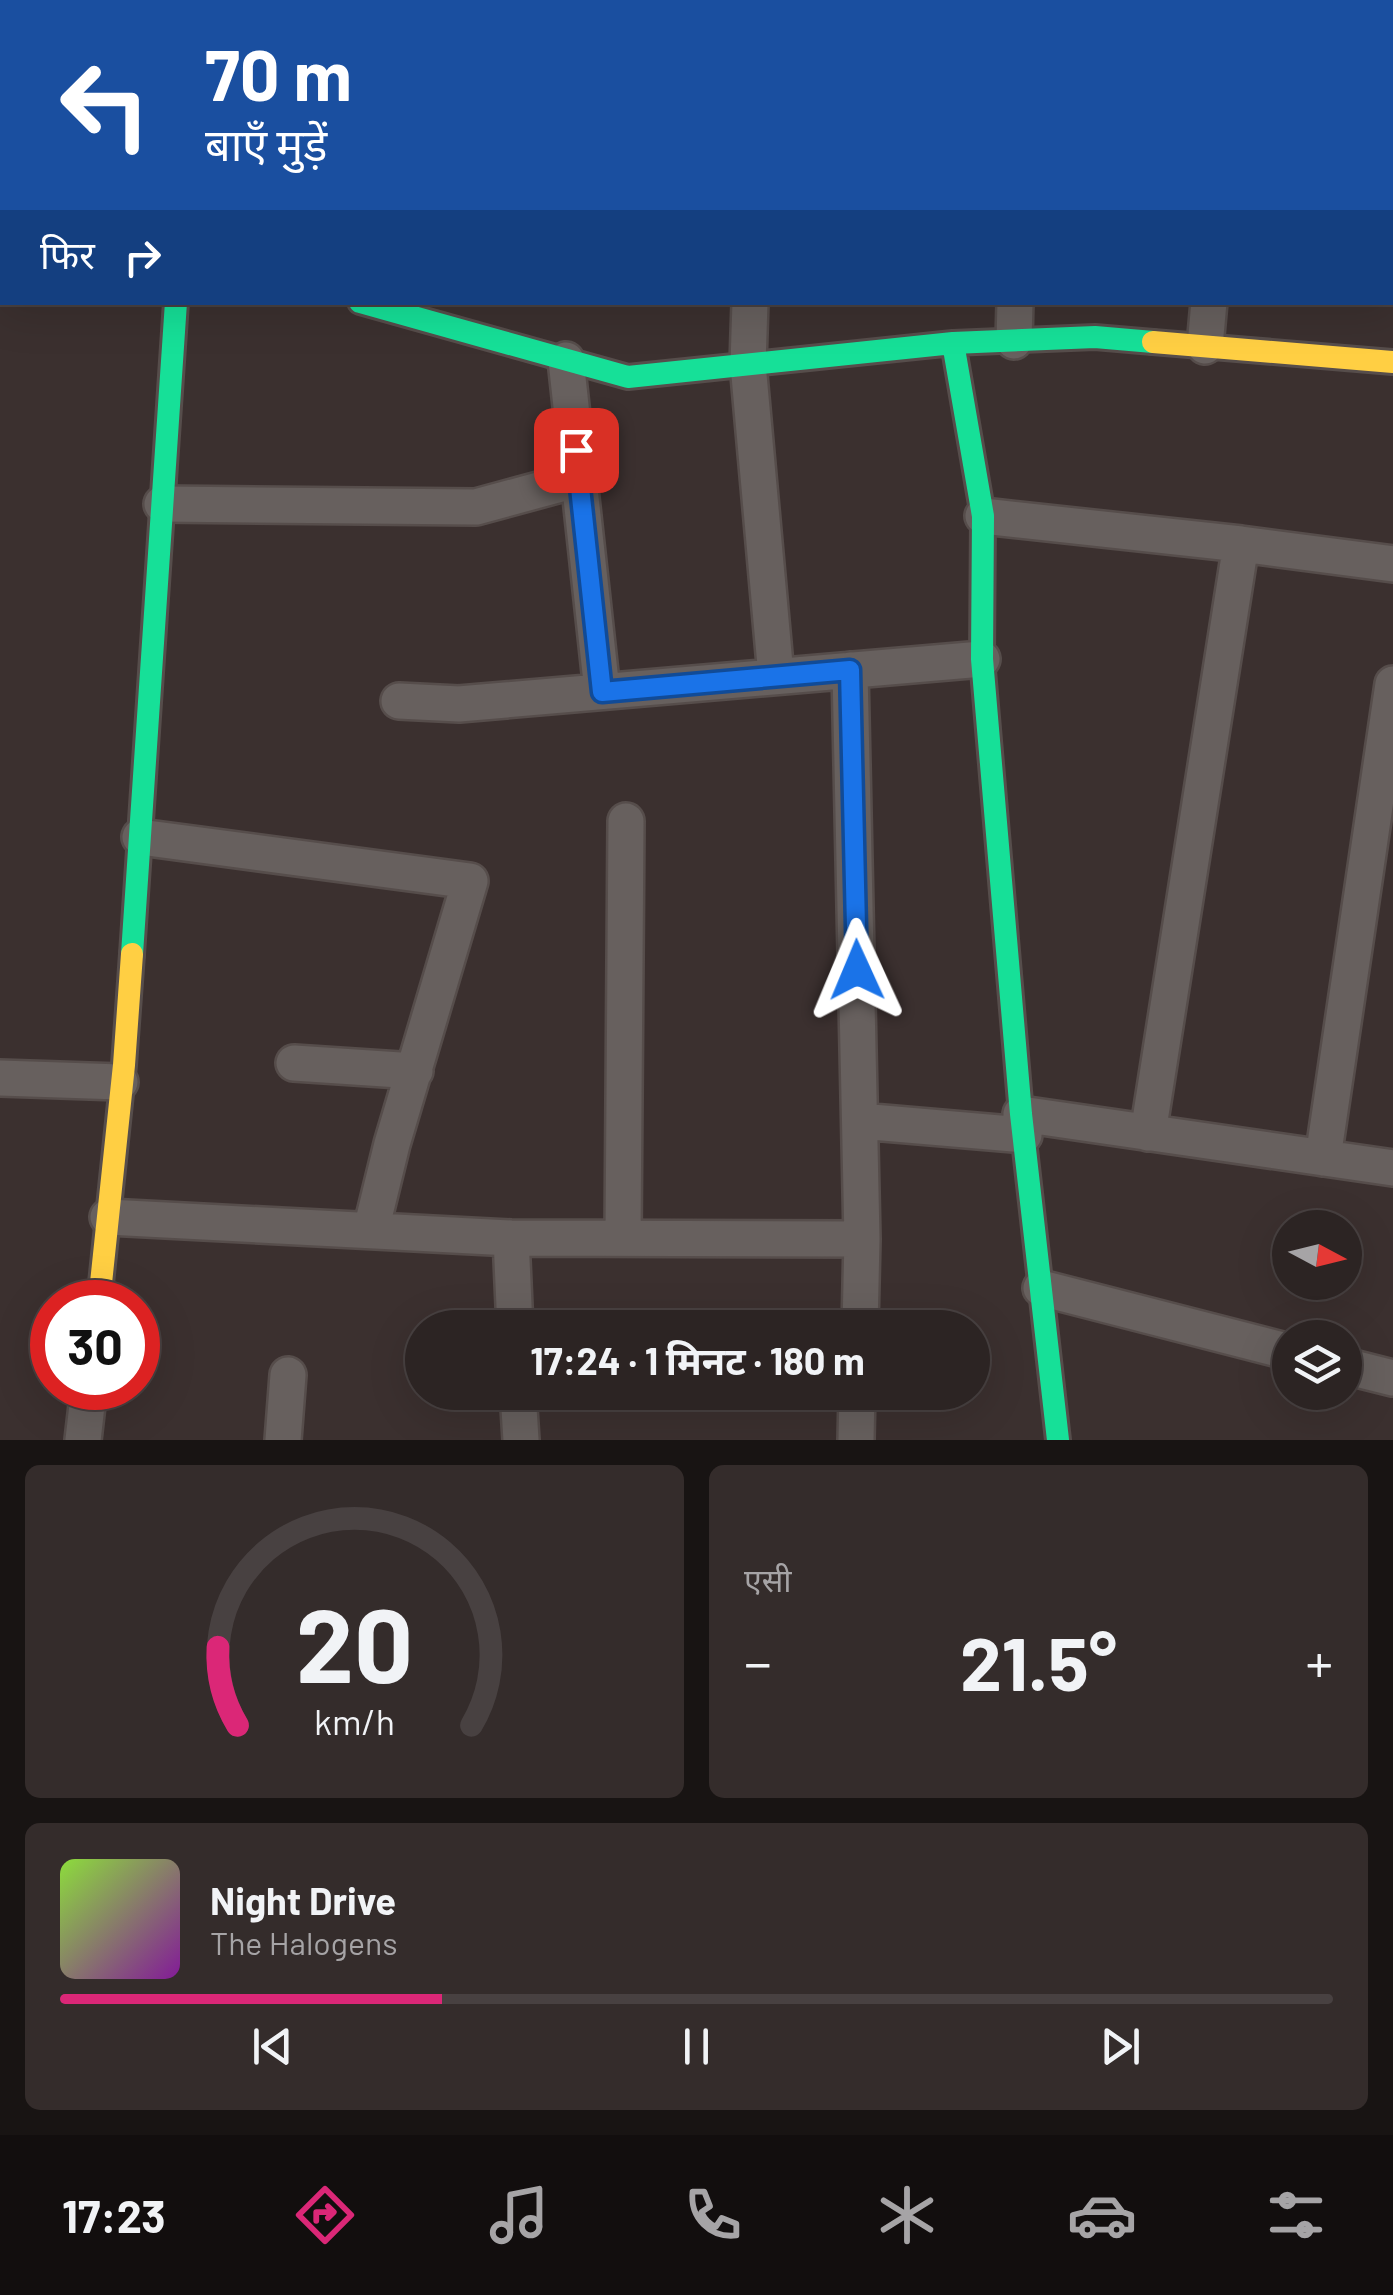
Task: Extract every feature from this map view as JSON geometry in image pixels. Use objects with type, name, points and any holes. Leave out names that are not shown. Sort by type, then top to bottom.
[{"type":"street","points":[[101,1280],[124,1065],[176,305]]},
{"type":"street","points":[[371,305],[628,376],[953,344],[1094,337],[1393,362]]},
{"type":"street","points":[[750,305],[748,364],[776,676]]},
{"type":"street","points":[[1014,341],[1015,305]]},
{"type":"street","points":[[1205,346],[1209,305]]},
{"type":"street","points":[[953,344],[983,516],[982,659],[1022,1125],[1058,1440]]},
{"type":"street","points":[[566,360],[602,692]]},
{"type":"street","points":[[162,504],[476,507],[579,480]]},
{"type":"street","points":[[983,516],[1393,564]]},
{"type":"street","points":[[1148,1133],[1241,544]]},
{"type":"street","points":[[400,701],[459,704],[982,659]]},
{"type":"street","points":[[850,670],[860,1310]]},
{"type":"street","points":[[1323,1158],[1393,684]]},
{"type":"street","points":[[622,1238],[626,821]]},
{"type":"street","points":[[140,837],[470,881],[392,1144],[371,1230]]},
{"type":"street","points":[[294,1063],[416,1072]]},
{"type":"street","points":[[0,1078],[120,1082]]},
{"type":"street","points":[[860,1121],[1148,1133],[1393,1168]]},
{"type":"street","points":[[108,1218],[511,1238],[862,1239]]},
{"type":"street","points":[[511,1238],[514,1310]]},
{"type":"street","points":[[1041,1288],[1272,1347]]},
{"type":"street","points":[[1362,1370],[1393,1378]]},
{"type":"street","points":[[283,1440],[288,1375]]},
{"type":"street","points":[[83,1440],[86,1410]]},
{"type":"street","points":[[519,1410],[520,1440]]},
{"type":"street","points":[[856,1440],[857,1410]]},
{"type":"traffic: fast","points":[[132,954],[176,305]]},
{"type":"traffic: fast","points":[[371,305],[628,377],[953,343],[1095,337],[1153,342]]},
{"type":"traffic: fast","points":[[953,343],[983,516],[982,659],[1021,1114],[1058,1440]]},
{"type":"traffic: slow","points":[[1153,342],[1393,362]]},
{"type":"traffic: slow","points":[[101,1280],[132,954]]},
{"type":"route","points":[[576,450],[602,692],[850,670],[857,970]]}]
